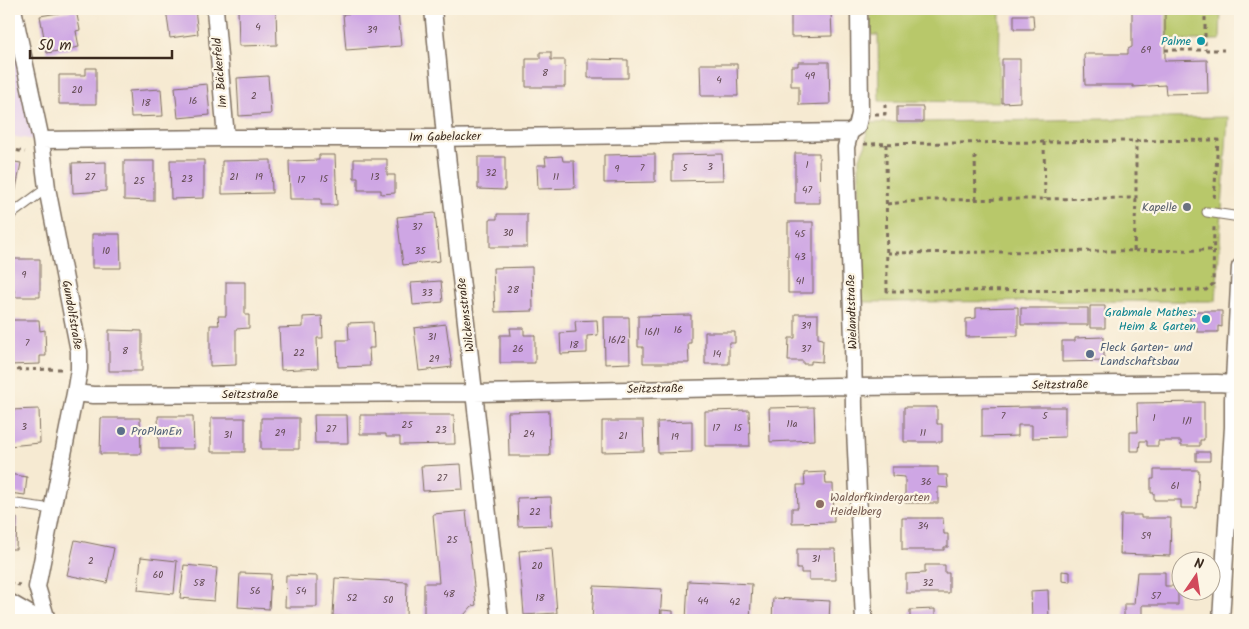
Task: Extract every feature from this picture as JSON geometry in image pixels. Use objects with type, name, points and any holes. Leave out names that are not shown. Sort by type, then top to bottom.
[{"type":"street","name":"Gundolfstraße","points":[[13,9],[13,30],[41,140],[47,188],[79,351],[76,393],[37,586],[47,620]]},
{"type":"street","name":"Im Bäckerfeld","points":[[215,9],[226,138]]},
{"type":"street","name":"Wilckensstraße","points":[[433,9],[500,620]]},
{"type":"street","name":"Wielandtstraße","points":[[859,9],[860,114],[857,126],[848,139],[854,408],[864,620]]},
{"type":"street","name":"Im Gabelacker","points":[[41,140],[226,138],[848,139]]},
{"type":"street","points":[[1221,620],[1237,427],[1234,384],[1240,267]]},
{"type":"street","name":"Seitzstraße","points":[[76,393],[103,395],[474,393],[838,386],[1218,382],[1234,384]]},
{"type":"street","points":[[9,605],[35,620]]},
{"type":"lane","points":[[9,216],[47,188]]},
{"type":"lane","points":[[1210,213],[1240,217]]},
{"type":"lane","points":[[9,503],[52,509]]},
{"type":"path","points":[[1205,9],[1205,50]]},
{"type":"path","points":[[1165,50],[1224,50]]},
{"type":"path","points":[[871,114],[885,114],[885,102]]},
{"type":"path","points":[[848,139],[866,144],[1218,140],[1210,213],[1214,250],[1212,284],[1206,290],[887,291],[886,144]]},
{"type":"path","points":[[1134,251],[1136,141]]},
{"type":"path","points":[[1044,142],[1045,199]]},
{"type":"path","points":[[9,149],[28,152]]},
{"type":"path","points":[[975,156],[976,200]]},
{"type":"path","points":[[887,204],[927,200],[1136,198]]},
{"type":"path","points":[[887,254],[1214,250]]},
{"type":"path","points":[[9,370],[67,370]]},
{"type":"path","points":[[9,583],[25,586]]},
{"type":"shaded area","points":[[9,9],[36,140],[9,136]]},
{"type":"green space","points":[[870,9],[1000,9],[999,102],[879,101],[878,35],[871,35]]},
{"type":"green space","points":[[1167,9],[1221,9],[1220,40],[1167,40]]},
{"type":"green space","points":[[1228,117],[1216,301],[859,302],[859,160],[866,144],[867,123]]},
{"type":"building","points":[[166,9],[195,9],[198,34],[170,38]]},
{"type":"building","points":[[238,9],[276,9],[277,45],[239,46]]},
{"type":"building","points":[[791,9],[836,9],[836,12],[831,12],[832,36],[791,37]]},
{"type":"building","points":[[1132,9],[1165,9],[1165,61],[1207,60],[1208,93],[1166,94],[1165,85],[1133,87],[1133,85],[1085,85],[1084,54],[1128,54],[1128,49],[1132,47]]},
{"type":"building","points":[[76,10],[80,30],[76,31],[79,47],[47,53],[40,16]]},
{"type":"building","points":[[398,10],[401,46],[346,50],[343,14]]},
{"type":"building","points":[[1014,15],[1033,15],[1034,29],[1014,29]]},
{"type":"building","points":[[540,52],[551,52],[551,60],[565,60],[565,87],[526,87],[526,59],[540,59]]},
{"type":"building","points":[[588,59],[628,60],[628,78],[588,78]]},
{"type":"building","points":[[1002,59],[1020,59],[1020,102],[1002,103]]},
{"type":"building","points":[[798,62],[829,62],[830,104],[799,105],[799,86],[791,86],[791,66],[798,66]]},
{"type":"building","points":[[700,64],[737,64],[738,96],[701,96]]},
{"type":"building","points":[[86,68],[96,68],[96,104],[59,104],[59,75],[86,75]]},
{"type":"building","points":[[268,76],[271,114],[239,116],[237,78]]},
{"type":"building","points":[[207,84],[210,115],[178,118],[175,87]]},
{"type":"building","points":[[161,89],[163,116],[131,117],[129,91]]},
{"type":"building","points":[[897,107],[923,107],[923,122],[897,122]]},
{"type":"building","points":[[795,153],[819,153],[820,203],[795,203]]},
{"type":"building","points":[[655,154],[655,182],[604,183],[604,155]]},
{"type":"building","points":[[722,154],[723,180],[672,181],[672,155]]},
{"type":"building","points":[[319,155],[335,155],[337,205],[321,205],[321,199],[290,199],[289,161],[319,160]]},
{"type":"building","points":[[562,156],[563,161],[574,161],[575,188],[538,189],[537,165],[546,165],[545,157]]},
{"type":"building","points":[[478,157],[505,157],[505,190],[478,189]]},
{"type":"building","points":[[354,159],[387,159],[387,175],[395,175],[395,193],[381,194],[381,190],[358,190],[358,178],[354,178]]},
{"type":"building","points":[[170,160],[204,160],[204,198],[171,199]]},
{"type":"building","points":[[271,160],[272,193],[222,194],[222,161]]},
{"type":"building","points":[[9,161],[21,163],[15,194],[9,193]]},
{"type":"building","points":[[124,161],[154,161],[154,201],[124,200]]},
{"type":"building","points":[[106,162],[106,191],[73,193],[72,163]]},
{"type":"building","points":[[435,213],[440,261],[403,265],[397,217]]},
{"type":"building","points":[[497,214],[527,214],[527,247],[490,247],[490,219],[497,219]]},
{"type":"building","points":[[788,222],[813,222],[813,293],[788,293]]},
{"type":"building","points":[[92,234],[120,234],[121,268],[92,268]]},
{"type":"building","points":[[9,259],[40,259],[40,297],[15,297],[15,291],[9,291]]},
{"type":"building","points":[[532,267],[533,311],[495,312],[493,268]]},
{"type":"building","points":[[441,281],[443,302],[413,305],[411,283]]},
{"type":"building","points":[[226,282],[245,282],[245,315],[249,315],[249,328],[236,329],[236,365],[210,366],[210,325],[219,325],[218,316],[226,316]]},
{"type":"building","points":[[1090,306],[1105,306],[1105,328],[1090,328]]},
{"type":"building","points":[[1018,307],[1018,336],[966,337],[966,319],[976,318],[976,308]]},
{"type":"building","points":[[1021,308],[1088,308],[1088,325],[1021,325]]},
{"type":"building","name":"Grabmale Mathes: Heim & Garten","points":[[1190,311],[1222,311],[1222,327],[1218,326],[1218,332],[1197,332],[1197,327],[1190,327]]},
{"type":"building","points":[[795,314],[818,314],[818,338],[823,339],[822,362],[811,361],[811,364],[803,364],[803,361],[788,361],[789,338],[795,338]]},
{"type":"building","points":[[691,315],[691,343],[688,343],[689,363],[643,363],[643,347],[638,347],[638,316]]},
{"type":"building","points":[[322,316],[323,338],[317,338],[318,368],[281,370],[279,328],[303,327],[303,317]]},
{"type":"building","points":[[604,317],[629,317],[630,363],[605,364]]},
{"type":"building","points":[[9,320],[39,320],[40,331],[45,330],[46,356],[40,356],[40,364],[9,365]]},
{"type":"building","points":[[597,320],[598,335],[587,336],[587,353],[561,354],[560,333],[576,332],[575,321]]},
{"type":"building","points":[[373,322],[374,348],[369,348],[370,366],[338,367],[337,340],[349,340],[348,323]]},
{"type":"building","points":[[446,324],[452,367],[419,371],[414,328]]},
{"type":"building","points":[[510,328],[524,328],[524,335],[535,335],[535,363],[500,363],[500,335],[511,335]]},
{"type":"building","points":[[109,330],[142,331],[142,371],[109,371]]},
{"type":"building","points":[[705,332],[735,332],[735,343],[729,343],[729,364],[705,364]]},
{"type":"building","points":[[1104,337],[1104,361],[1062,362],[1062,341],[1075,341],[1075,338]]},
{"type":"building","points":[[1204,402],[1204,440],[1200,440],[1200,446],[1181,446],[1181,441],[1158,441],[1158,446],[1147,446],[1147,441],[1140,441],[1139,451],[1130,451],[1130,432],[1138,432],[1137,403]]},
{"type":"building","points":[[814,407],[815,440],[770,442],[769,408]]},
{"type":"building","points":[[904,407],[937,407],[937,424],[942,424],[942,442],[904,442]]},
{"type":"building","points":[[1065,407],[1065,437],[1032,438],[1032,425],[1018,425],[1018,436],[982,437],[982,408]]},
{"type":"building","points":[[39,409],[40,443],[9,446],[9,410]]},
{"type":"building","points":[[749,410],[750,446],[705,446],[705,411]]},
{"type":"building","points":[[549,411],[550,456],[509,456],[508,412]]},
{"type":"building","points":[[314,415],[347,415],[348,443],[315,443]]},
{"type":"building","points":[[360,415],[454,415],[455,444],[400,445],[400,437],[386,437],[386,434],[360,434]]},
{"type":"building","points":[[158,416],[193,416],[194,449],[159,449]]},
{"type":"building","points":[[101,418],[140,418],[141,454],[100,454]]},
{"type":"building","points":[[211,418],[245,418],[245,452],[211,452]]},
{"type":"building","points":[[261,418],[299,418],[299,449],[261,449]]},
{"type":"building","points":[[602,421],[643,421],[644,451],[602,452]]},
{"type":"building","points":[[692,421],[692,452],[658,453],[657,422]]},
{"type":"building","points":[[1196,452],[1210,452],[1210,461],[1196,461]]},
{"type":"building","points":[[461,464],[463,489],[423,491],[421,466]]},
{"type":"building","points":[[892,467],[938,467],[938,475],[947,475],[948,488],[938,487],[938,503],[905,503],[905,477],[892,476]]},
{"type":"building","points":[[1154,470],[1199,470],[1197,508],[1181,508],[1181,500],[1154,500],[1154,493],[1151,493],[1151,479],[1154,479]]},
{"type":"building","points":[[825,472],[826,484],[833,484],[834,522],[792,523],[792,508],[798,508],[797,485],[805,485],[804,473]]},
{"type":"building","points":[[9,474],[27,477],[25,495],[9,493]]},
{"type":"building","points":[[551,497],[552,525],[518,526],[517,498]]},
{"type":"building","points":[[466,511],[476,605],[472,606],[464,615],[464,620],[424,617],[424,583],[439,583],[433,514]]},
{"type":"building","points":[[1121,515],[1141,515],[1141,518],[1171,518],[1170,556],[1120,554]]},
{"type":"building","points":[[9,517],[17,518],[16,549],[9,549]]},
{"type":"building","points":[[902,518],[943,518],[944,534],[948,534],[948,547],[944,547],[944,550],[902,550]]},
{"type":"building","points":[[75,540],[114,548],[107,583],[67,575]]},
{"type":"building","points":[[552,548],[557,613],[524,615],[519,551]]},
{"type":"building","points":[[797,549],[835,549],[836,580],[809,580],[809,573],[801,573],[801,569],[797,569]]},
{"type":"building","points":[[141,557],[177,561],[174,594],[138,590]]},
{"type":"building","points":[[184,565],[217,568],[214,601],[180,598]]},
{"type":"building","points":[[925,565],[945,565],[945,573],[949,573],[949,593],[906,593],[906,574],[925,573]]},
{"type":"building","points":[[1062,571],[1070,572],[1070,582],[1062,581]]},
{"type":"building","points":[[1137,572],[1165,572],[1165,586],[1172,586],[1172,602],[1178,602],[1178,605],[1142,605],[1142,619],[1124,619],[1124,604],[1134,604]]},
{"type":"building","points":[[240,573],[271,574],[269,609],[238,607]]},
{"type":"building","points":[[286,575],[317,576],[317,607],[285,607]]},
{"type":"building","points":[[335,578],[407,582],[406,619],[333,616]]},
{"type":"building","points":[[688,581],[752,584],[750,620],[686,620]]},
{"type":"building","points":[[594,586],[662,589],[660,620],[592,620]]},
{"type":"building","points":[[1048,590],[1049,620],[1032,620],[1031,591]]},
{"type":"building","points":[[773,598],[830,601],[829,620],[772,620]]},
{"type":"building","points":[[935,609],[935,620],[910,620],[910,610]]},
{"type":"building","points":[[662,610],[673,611],[673,620],[662,620]]},
{"type":"place","name":"Palme","points":[[1201,41]]},
{"type":"place","name":"Kapelle","points":[[1187,207]]},
{"type":"place","name":"Grabmale Mathes: Heim & Garten","points":[[1206,319]]},
{"type":"place","name":"Fleck Garten- und Landschaftsbau","points":[[1090,354]]},
{"type":"place","name":"ProPlanEn","points":[[121,431]]},
{"type":"place","name":"Waldorfkindergarten Heidelberg","points":[[820,504]]}]
